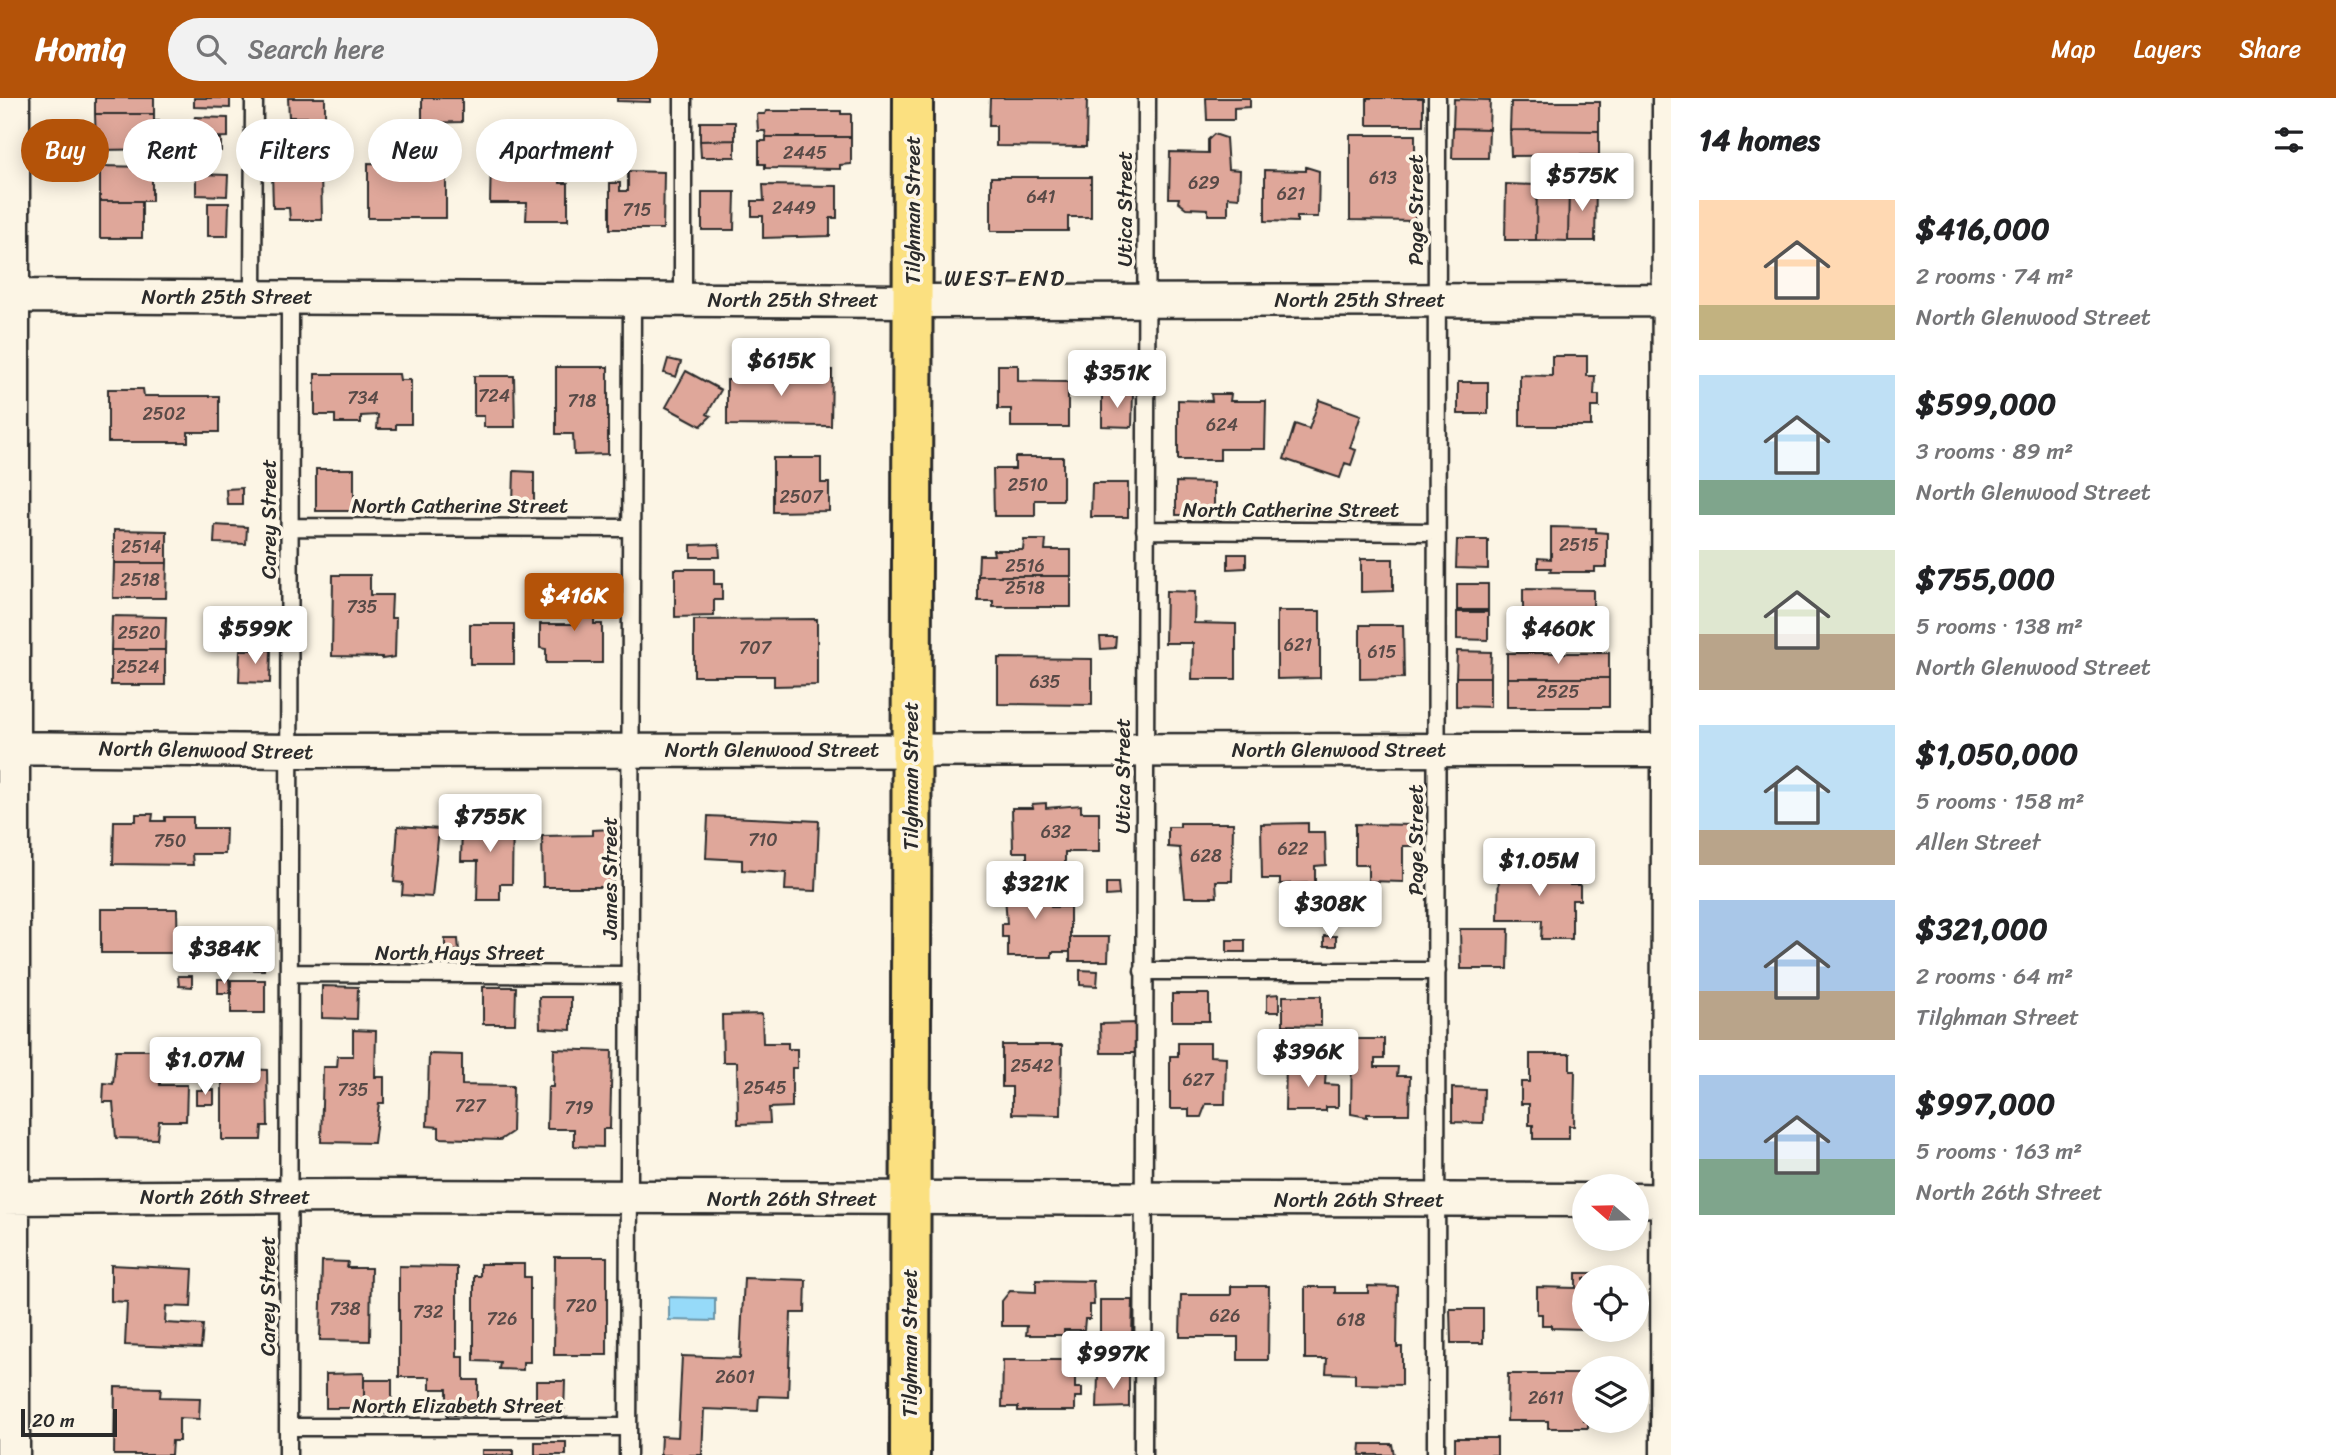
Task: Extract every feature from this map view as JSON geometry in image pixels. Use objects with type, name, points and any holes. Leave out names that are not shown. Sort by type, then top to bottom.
[{"type":"main road","name":"Tilghman Street","points":[[910,1455],[913,98]]},
{"type":"street","points":[[13,98],[6,296],[6,1198],[13,1455]]},
{"type":"street","points":[[1667,1455],[1658,1200],[1670,750],[1669,98]]},
{"type":"street","name":"North 25th Street","points":[[6,296],[914,301],[1670,300]]},
{"type":"street","name":"North Glenwood Street","points":[[7,748],[290,751],[1670,750]]},
{"type":"street","name":"North 26th Street","points":[[6,1198],[289,1196],[1572,1200]]},
{"type":"lane","points":[[253,298],[254,98]]},
{"type":"lane","points":[[683,98],[683,300]]},
{"type":"lane","name":"Utica Street","points":[[1143,1455],[1147,98]]},
{"type":"lane","name":"Page Street","points":[[1436,1455],[1437,98]]},
{"type":"lane","name":"Carey Street","points":[[288,1455],[290,298]]},
{"type":"lane","name":"James Street","points":[[628,1455],[631,750],[629,527],[632,300]]},
{"type":"lane","name":"North Catherine Street","points":[[290,527],[629,527]]},
{"type":"lane","name":"North Catherine Street","points":[[1145,530],[1437,532]]},
{"type":"lane","points":[[1143,971],[1437,971]]},
{"type":"lane","name":"North Hays Street","points":[[290,973],[630,975]]},
{"type":"lane","name":"North Elizabeth Street","points":[[288,1427],[628,1427]]},
{"type":"water","points":[[669,1297],[715,1298],[715,1321],[669,1320]]},
{"type":"building","points":[[95,98],[154,98],[154,114],[95,114]]},
{"type":"building","points":[[194,98],[230,98],[230,108],[194,107]]},
{"type":"building","points":[[288,98],[325,98],[325,117],[289,117]]},
{"type":"building","points":[[422,98],[462,98],[462,119],[422,119]]},
{"type":"building","points":[[617,98],[650,98],[650,102],[617,101]]},
{"type":"building","points":[[990,98],[1087,98],[1086,147],[996,146],[996,126],[989,126]]},
{"type":"building","points":[[1206,98],[1250,98],[1250,107],[1234,108],[1234,120],[1207,120]]},
{"type":"building","points":[[1367,98],[1423,98],[1423,125],[1367,125]]},
{"type":"building","points":[[1454,99],[1490,100],[1489,129],[1453,128]]},
{"type":"building","points":[[1511,102],[1599,102],[1599,131],[1510,130]]},
{"type":"building","points":[[766,111],[841,111],[841,114],[851,114],[851,137],[766,137],[765,131],[758,131],[757,114],[765,114]]},
{"type":"building","points":[[95,114],[154,114],[154,119],[123,119],[123,150],[109,150],[109,119],[95,119]]},
{"type":"building","points":[[228,118],[228,137],[222,137],[222,119],[194,119]]},
{"type":"building","points":[[700,122],[735,122],[735,140],[700,141]]},
{"type":"building","points":[[1453,128],[1489,129],[1488,158],[1452,158]]},
{"type":"building","points":[[1510,130],[1599,131],[1599,155],[1511,156]]},
{"type":"building","points":[[1214,134],[1226,138],[1228,169],[1240,170],[1239,198],[1228,197],[1228,215],[1208,215],[1208,209],[1186,208],[1178,202],[1179,198],[1169,198],[1170,152],[1208,153],[1208,140]]},
{"type":"building","points":[[1350,135],[1415,135],[1415,221],[1350,220]]},
{"type":"building","points":[[766,137],[851,137],[851,164],[840,165],[840,169],[765,168],[765,164],[759,164],[759,141],[766,141]]},
{"type":"building","points":[[735,140],[735,157],[701,157],[700,141]]},
{"type":"building","points":[[109,166],[123,166],[123,182],[152,182],[152,201],[100,201],[100,182],[109,182]]},
{"type":"building","points":[[1306,167],[1319,171],[1318,217],[1297,217],[1297,222],[1265,221],[1265,170],[1306,171]]},
{"type":"building","points":[[637,171],[664,172],[663,229],[610,229],[610,183],[620,183],[620,191],[628,191],[628,182],[637,182]]},
{"type":"building","points":[[222,175],[228,175],[227,196],[196,195],[196,182],[222,182]]},
{"type":"building","points":[[991,177],[1091,177],[1091,217],[1068,217],[1068,231],[991,231]]},
{"type":"building","points":[[272,182],[321,182],[322,220],[290,220],[289,208],[273,208]]},
{"type":"building","points":[[368,182],[446,182],[446,218],[368,218]]},
{"type":"building","points":[[490,182],[568,183],[568,220],[526,220],[527,203],[490,203]]},
{"type":"building","points":[[1506,184],[1537,185],[1536,240],[1505,240]]},
{"type":"building","points":[[763,185],[837,186],[837,218],[830,218],[830,236],[763,238],[763,216],[752,216],[752,201],[764,201]]},
{"type":"building","points":[[1537,185],[1569,185],[1568,241],[1536,240]]},
{"type":"building","points":[[1569,185],[1596,185],[1595,241],[1568,241]]},
{"type":"building","points":[[702,192],[735,192],[734,230],[702,230]]},
{"type":"building","points":[[100,201],[142,201],[142,238],[100,238]]},
{"type":"building","points":[[208,203],[229,203],[228,236],[208,236]]},
{"type":"building","points":[[1552,356],[1587,356],[1587,376],[1595,376],[1594,395],[1599,395],[1599,407],[1591,407],[1591,426],[1520,426],[1520,375],[1552,376]]},
{"type":"building","points":[[668,359],[681,362],[676,377],[664,373]]},
{"type":"building","points":[[998,365],[1018,365],[1018,381],[1068,382],[1068,427],[1011,427],[1011,409],[998,409]]},
{"type":"building","points":[[556,367],[608,367],[608,454],[574,455],[573,434],[556,434]]},
{"type":"building","points":[[746,369],[832,370],[831,426],[727,425],[727,380],[746,380]]},
{"type":"building","points":[[686,371],[721,390],[707,414],[711,416],[701,426],[666,407]]},
{"type":"building","points":[[315,374],[399,374],[400,380],[411,380],[411,424],[396,424],[396,429],[377,429],[378,415],[361,416],[361,423],[335,423],[335,415],[315,415]]},
{"type":"building","points":[[474,376],[514,376],[515,427],[484,427],[484,416],[474,416]]},
{"type":"building","points":[[1458,382],[1488,382],[1488,414],[1458,414]]},
{"type":"building","points":[[108,389],[143,389],[144,396],[219,396],[219,432],[188,432],[188,442],[108,442]]},
{"type":"building","points":[[1102,393],[1133,393],[1132,427],[1102,426]]},
{"type":"building","points":[[1211,394],[1231,394],[1230,401],[1266,401],[1265,449],[1220,449],[1220,460],[1178,460],[1178,400],[1212,401]]},
{"type":"building","points":[[1319,400],[1361,415],[1350,448],[1356,450],[1351,465],[1345,463],[1340,478],[1284,459],[1295,424],[1309,429]]},
{"type":"building","points":[[1015,457],[1063,457],[1063,500],[1035,500],[1035,516],[994,516],[993,469],[1015,469]]},
{"type":"building","points":[[773,458],[821,458],[821,483],[829,483],[829,511],[773,512]]},
{"type":"building","points":[[316,469],[354,469],[354,511],[316,511]]},
{"type":"building","points":[[514,471],[534,472],[534,503],[513,503]]},
{"type":"building","points":[[1176,482],[1214,483],[1214,515],[1176,515]]},
{"type":"building","points":[[1092,483],[1128,483],[1128,517],[1091,517]]},
{"type":"building","points":[[242,488],[242,504],[227,504],[226,489]]},
{"type":"building","points":[[215,525],[247,527],[246,544],[214,543]]},
{"type":"building","points":[[1551,527],[1596,528],[1596,532],[1607,533],[1607,567],[1595,567],[1595,572],[1550,572],[1551,568],[1538,568],[1538,558],[1551,559]]},
{"type":"building","points":[[114,530],[167,531],[167,563],[114,563]]},
{"type":"building","points":[[1024,540],[1046,540],[1045,550],[1071,550],[1071,576],[978,576],[979,555],[994,555],[993,550],[1023,550]]},
{"type":"building","points":[[1457,540],[1488,540],[1488,569],[1456,568]]},
{"type":"building","points":[[719,544],[720,557],[691,557],[691,545]]},
{"type":"building","points":[[1228,554],[1246,554],[1246,568],[1228,569]]},
{"type":"building","points":[[1361,559],[1393,559],[1393,591],[1361,592]]},
{"type":"building","points":[[114,563],[167,563],[166,598],[113,598]]},
{"type":"building","points":[[675,569],[714,569],[714,584],[722,584],[722,600],[714,600],[714,616],[675,617]]},
{"type":"building","points":[[333,575],[370,575],[370,595],[392,595],[391,618],[396,618],[395,657],[382,659],[332,656]]},
{"type":"building","points":[[978,576],[1071,576],[1071,607],[993,607],[993,601],[978,601]]},
{"type":"building","points":[[1457,584],[1488,584],[1488,610],[1457,610]]},
{"type":"building","points":[[1523,589],[1593,590],[1593,614],[1523,614]]},
{"type":"building","points":[[1166,591],[1195,592],[1194,623],[1236,624],[1236,679],[1192,679],[1193,643],[1165,643]]},
{"type":"building","points":[[560,593],[595,593],[594,624],[602,624],[602,663],[546,663],[546,649],[540,648],[540,624],[576,624],[576,611],[559,611]]},
{"type":"building","points":[[1277,611],[1320,611],[1320,678],[1277,679]]},
{"type":"building","points":[[1457,612],[1488,612],[1488,640],[1457,639]]},
{"type":"building","points":[[1512,614],[1603,614],[1603,637],[1511,636]]},
{"type":"building","points":[[112,616],[166,617],[165,650],[111,650]]},
{"type":"building","points":[[817,619],[817,685],[774,686],[774,676],[694,676],[694,620]]},
{"type":"building","points":[[470,624],[514,624],[514,664],[470,664]]},
{"type":"building","points":[[1360,625],[1403,625],[1404,678],[1360,679]]},
{"type":"building","points":[[1100,637],[1116,637],[1115,648],[1101,649]]},
{"type":"building","points":[[111,650],[165,650],[165,685],[111,685]]},
{"type":"building","points":[[240,650],[271,650],[270,683],[239,682]]},
{"type":"building","points":[[1457,651],[1491,652],[1490,677],[1456,677]]},
{"type":"building","points":[[1507,653],[1609,653],[1609,678],[1507,678]]},
{"type":"building","points":[[998,658],[1092,659],[1092,705],[998,704]]},
{"type":"building","points":[[1456,677],[1490,677],[1490,707],[1456,706]]},
{"type":"building","points":[[1507,678],[1609,678],[1609,707],[1507,707]]},
{"type":"building","points":[[1046,803],[1046,808],[1081,805],[1081,812],[1099,812],[1099,852],[1065,852],[1065,865],[1027,865],[1027,852],[1013,852],[1012,808],[1033,808],[1032,804]]},
{"type":"building","points":[[136,814],[153,814],[152,821],[165,821],[165,817],[193,817],[193,828],[226,828],[225,854],[192,854],[193,865],[113,864],[114,821],[136,821]]},
{"type":"building","points":[[491,815],[513,816],[512,884],[500,884],[500,900],[477,900],[478,861],[461,861],[462,827],[491,823]]},
{"type":"building","points":[[708,816],[819,821],[816,891],[785,890],[786,873],[742,870],[742,860],[706,858]]},
{"type":"building","points":[[1180,823],[1233,823],[1232,881],[1216,881],[1217,897],[1185,897],[1180,848],[1168,847],[1168,827],[1180,827]]},
{"type":"building","points":[[1308,823],[1308,832],[1325,832],[1326,865],[1315,866],[1315,883],[1280,884],[1280,879],[1262,879],[1261,824]]},
{"type":"building","points":[[1355,824],[1415,825],[1415,846],[1403,846],[1403,882],[1368,881],[1368,865],[1355,865]]},
{"type":"building","points":[[398,826],[439,829],[432,897],[402,895],[403,883],[394,882]]},
{"type":"building","points":[[612,829],[613,887],[543,887],[542,836],[592,835],[592,830]]},
{"type":"building","points":[[1499,866],[1571,867],[1570,885],[1580,885],[1580,900],[1572,900],[1572,939],[1541,939],[1542,920],[1498,920]]},
{"type":"building","points":[[1004,881],[1051,882],[1051,907],[1070,907],[1070,952],[1052,952],[1052,957],[1008,957],[1008,937],[1002,937],[1002,924],[1007,924]]},
{"type":"building","points":[[1106,883],[1118,883],[1119,895],[1106,896]]},
{"type":"building","points":[[101,909],[177,909],[178,953],[101,953]]},
{"type":"building","points":[[1460,929],[1509,929],[1508,969],[1461,969]]},
{"type":"building","points":[[1324,936],[1336,936],[1336,946],[1324,946]]},
{"type":"building","points":[[1070,937],[1109,937],[1108,961],[1070,961]]},
{"type":"building","points":[[233,938],[265,939],[264,970],[233,969]]},
{"type":"building","points":[[445,939],[458,939],[459,951],[445,950]]},
{"type":"building","points":[[1227,940],[1245,940],[1245,952],[1227,952]]},
{"type":"building","points":[[1080,970],[1098,971],[1097,986],[1080,985]]},
{"type":"building","points":[[178,976],[192,976],[192,987],[179,986]]},
{"type":"building","points":[[218,979],[229,979],[230,993],[218,993]]},
{"type":"building","points":[[231,980],[265,980],[265,1013],[231,1013]]},
{"type":"building","points":[[322,986],[358,987],[357,1019],[322,1018]]},
{"type":"building","points":[[483,987],[516,987],[515,1024],[483,1024]]},
{"type":"building","points":[[1172,994],[1209,994],[1209,1021],[1172,1021]]},
{"type":"building","points":[[1279,994],[1279,1012],[1267,1012],[1267,995]]},
{"type":"building","points":[[1283,996],[1321,996],[1321,1026],[1283,1025]]},
{"type":"building","points":[[539,997],[571,997],[571,1030],[540,1028]]},
{"type":"building","points":[[762,1014],[763,1043],[788,1043],[788,1049],[797,1049],[797,1068],[792,1068],[792,1107],[769,1108],[770,1123],[738,1124],[737,1062],[723,1062],[722,1015]]},
{"type":"building","points":[[1137,1023],[1138,1053],[1101,1053],[1100,1024]]},
{"type":"building","points":[[353,1030],[376,1031],[375,1077],[384,1077],[384,1103],[379,1103],[374,1143],[321,1142],[323,1067],[337,1067],[338,1056],[353,1056]]},
{"type":"building","points":[[1352,1039],[1384,1039],[1384,1059],[1375,1059],[1375,1067],[1398,1067],[1397,1076],[1410,1076],[1409,1114],[1367,1114],[1367,1117],[1351,1114]]},
{"type":"building","points":[[1178,1043],[1210,1043],[1210,1056],[1226,1057],[1225,1104],[1206,1104],[1201,1117],[1189,1117],[1189,1109],[1170,1109],[1170,1056],[1178,1056]]},
{"type":"building","points":[[1002,1045],[1062,1045],[1061,1115],[1012,1114],[1012,1087],[1002,1087]]},
{"type":"building","points":[[554,1049],[612,1051],[610,1129],[603,1129],[603,1147],[574,1146],[574,1129],[547,1129],[548,1087],[553,1087]]},
{"type":"building","points":[[116,1050],[159,1050],[160,1085],[187,1085],[186,1121],[159,1121],[157,1139],[116,1138],[113,1102],[103,1102],[104,1083],[113,1084]]},
{"type":"building","points":[[429,1054],[462,1055],[462,1085],[513,1086],[512,1132],[500,1140],[439,1138],[439,1127],[427,1126]]},
{"type":"building","points":[[1530,1054],[1570,1054],[1570,1071],[1575,1071],[1574,1126],[1569,1126],[1569,1139],[1533,1139],[1533,1125],[1529,1125],[1529,1104],[1521,1104],[1521,1082],[1530,1082]]},
{"type":"building","points":[[1286,1061],[1306,1061],[1306,1069],[1326,1069],[1325,1084],[1338,1085],[1338,1107],[1326,1107],[1326,1111],[1285,1111]]},
{"type":"building","points":[[244,1069],[267,1070],[268,1126],[262,1126],[261,1140],[222,1140],[222,1075],[244,1075]]},
{"type":"building","points":[[1452,1088],[1484,1089],[1483,1123],[1452,1122]]},
{"type":"building","points":[[196,1090],[214,1090],[214,1104],[196,1104]]},
{"type":"building","points":[[555,1257],[607,1257],[607,1355],[554,1355]]},
{"type":"building","points":[[322,1261],[348,1262],[347,1268],[371,1268],[370,1341],[320,1340]]},
{"type":"building","points":[[480,1264],[524,1264],[524,1277],[530,1277],[530,1362],[523,1362],[523,1370],[499,1369],[500,1362],[474,1361],[474,1276],[480,1276]]},
{"type":"building","points":[[111,1265],[193,1269],[191,1307],[166,1306],[165,1323],[203,1325],[201,1348],[125,1345],[127,1302],[111,1301]]},
{"type":"building","points":[[399,1266],[457,1267],[457,1357],[464,1357],[464,1380],[478,1380],[478,1415],[447,1415],[447,1389],[430,1389],[430,1377],[399,1377]]},
{"type":"building","points":[[744,1278],[806,1280],[805,1313],[791,1313],[788,1397],[759,1396],[758,1411],[704,1409],[702,1455],[660,1455],[661,1436],[678,1437],[682,1356],[740,1358]]},
{"type":"building","points":[[1036,1280],[1093,1281],[1094,1305],[1090,1305],[1090,1319],[1085,1319],[1084,1330],[1064,1330],[1064,1335],[1026,1335],[1027,1326],[1002,1326],[1002,1301],[1010,1291],[1036,1292]]},
{"type":"building","points":[[1231,1286],[1269,1286],[1268,1360],[1238,1360],[1238,1337],[1180,1337],[1181,1295],[1231,1295]]},
{"type":"building","points":[[1368,1286],[1398,1287],[1397,1347],[1402,1347],[1402,1385],[1355,1384],[1355,1374],[1326,1373],[1327,1359],[1305,1359],[1305,1287],[1335,1287],[1335,1293],[1368,1293]]},
{"type":"building","points":[[1537,1287],[1572,1288],[1572,1329],[1542,1325],[1542,1314],[1537,1314]]},
{"type":"building","points":[[1100,1300],[1133,1300],[1132,1335],[1100,1335]]},
{"type":"building","points":[[1450,1309],[1483,1309],[1483,1343],[1451,1343]]},
{"type":"building","points":[[1003,1360],[1075,1360],[1075,1388],[1082,1388],[1082,1397],[1075,1397],[1075,1411],[1018,1411],[1018,1407],[1002,1407]]},
{"type":"building","points":[[364,1373],[364,1408],[326,1408],[326,1374]]},
{"type":"building","points":[[1508,1374],[1572,1374],[1572,1428],[1548,1428],[1548,1421],[1507,1421]]},
{"type":"building","points":[[1098,1375],[1129,1375],[1129,1407],[1097,1408]]},
{"type":"building","points":[[364,1380],[392,1380],[392,1414],[364,1414]]},
{"type":"building","points":[[536,1381],[565,1381],[564,1414],[536,1414]]},
{"type":"building","points":[[115,1387],[161,1388],[160,1397],[200,1398],[199,1419],[179,1418],[179,1441],[172,1441],[171,1455],[114,1455]]},
{"type":"building","points":[[1455,1438],[1497,1438],[1497,1455],[1455,1455]]},
{"type":"building","points":[[535,1442],[566,1442],[566,1455],[535,1455]]},
{"type":"building","points":[[1361,1444],[1392,1444],[1394,1455],[1360,1455]]},
{"type":"building","points":[[482,1450],[513,1450],[513,1455],[482,1455]]},
{"type":"district","name":"WEST END","points":[[1005,278]]}]
